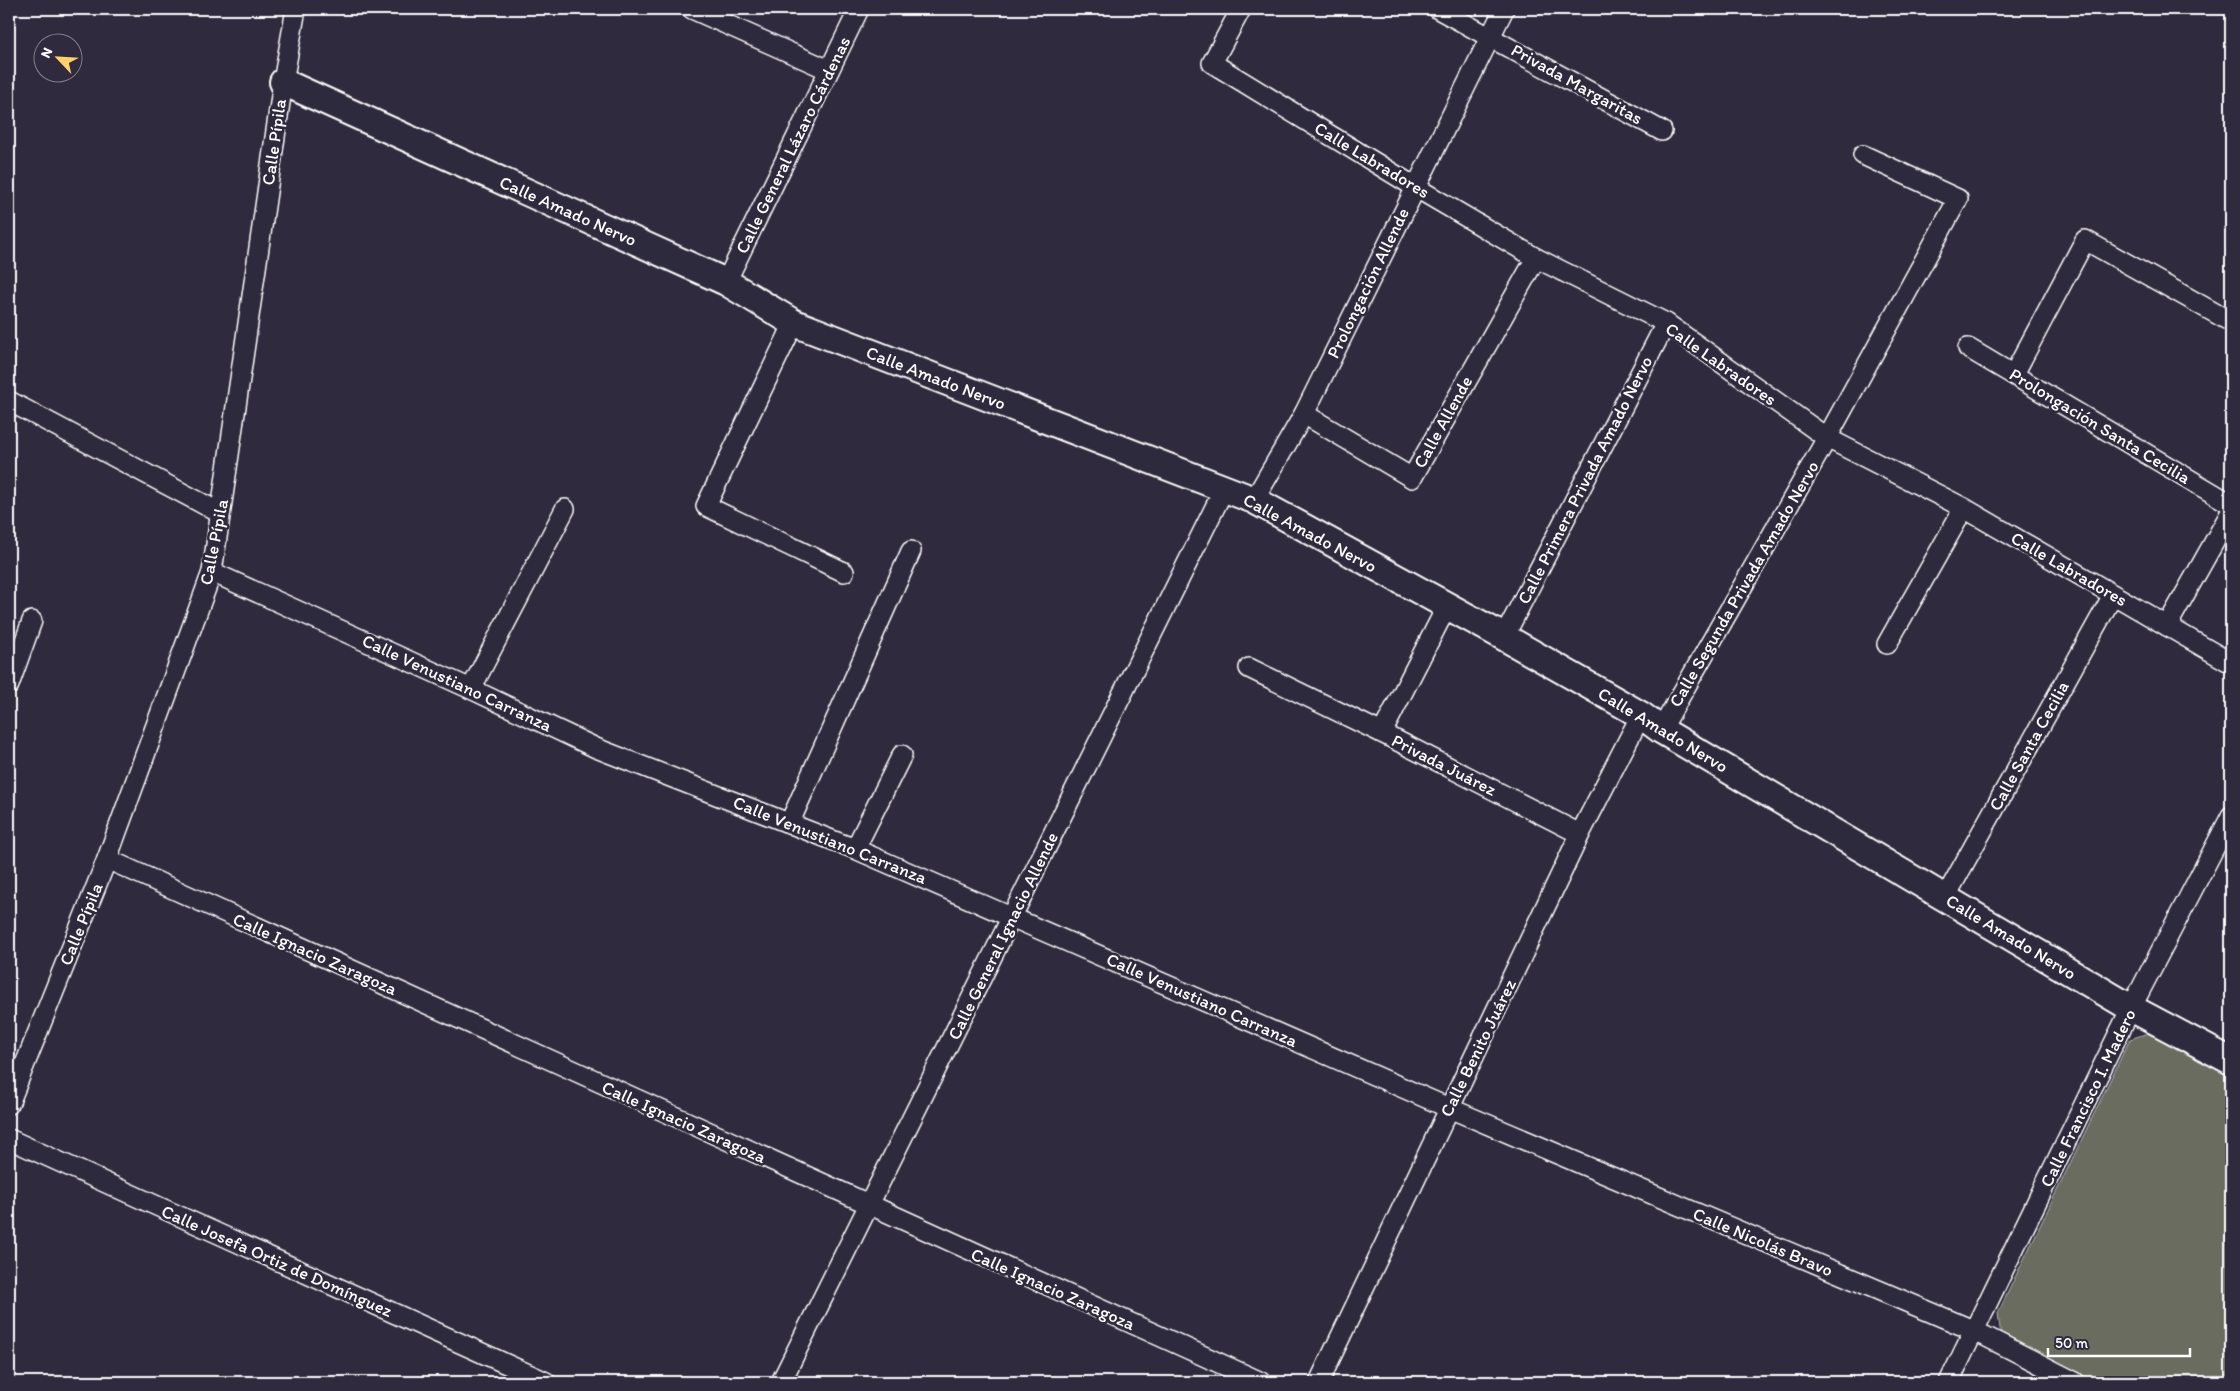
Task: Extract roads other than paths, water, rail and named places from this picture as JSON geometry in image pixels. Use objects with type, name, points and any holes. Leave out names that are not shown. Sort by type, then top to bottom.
[{"type":"street","name":"Calle Pípila","points":[[9,1104],[108,859],[212,572],[283,82],[296,9]]},
{"type":"street","points":[[692,9],[829,70]]},
{"type":"street","name":"Calle General Lázaro Cárdenas","points":[[726,282],[859,9]]},
{"type":"street","name":"Calle Labradores","points":[[1240,9],[1212,63],[1415,187],[1536,258],[1666,324],[1827,438],[1964,508],[2231,663]]},
{"type":"street","name":"Privada Margaritas","points":[[1438,9],[1662,131]]},
{"type":"street","name":"Prolongación Allende","points":[[1254,500],[1304,414],[1504,9]]},
{"type":"street","name":"Calle Amado Nervo","points":[[283,82],[726,282],[794,323],[1254,500],[1504,637],[2131,1008],[2231,1061]]},
{"type":"street","name":"Calle Segunda Privada Amado Nervo","points":[[1651,723],[1827,438],[1958,198],[1864,155]]},
{"type":"street","points":[[2014,374],[2085,240],[2231,322]]},
{"type":"street","name":"Calle Allende","points":[[1304,414],[1412,478],[1536,258]]},
{"type":"street","points":[[794,323],[706,506],[844,572]]},
{"type":"street","name":"Calle Primera Privada Amado Nervo","points":[[1504,637],[1666,324]]},
{"type":"street","name":"Prolongación Santa Cecilia","points":[[1968,348],[2231,504]]},
{"type":"street","points":[[9,401],[220,513]]},
{"type":"street","name":"Calle General Ignacio Allende","points":[[781,1382],[1224,490]]},
{"type":"street","points":[[1887,644],[1964,508]]},
{"type":"street","points":[[471,688],[565,509]]},
{"type":"street","points":[[2167,626],[2231,512]]},
{"type":"street","points":[[790,822],[911,551]]},
{"type":"street","name":"Calle Venustiano Carranza","points":[[212,572],[471,688],[596,748],[790,822],[855,849],[1449,1108]]},
{"type":"street","name":"Calle Santa Cecilia","points":[[1945,898],[2113,595]]},
{"type":"street","name":"Privada Juárez","points":[[1447,606],[1382,732],[1580,834]]},
{"type":"street","points":[[9,685],[32,621]]},
{"type":"street","points":[[1249,668],[1382,732]]},
{"type":"street","name":"Calle Benito Juárez","points":[[1319,1382],[1580,834],[1651,723]]},
{"type":"street","points":[[855,849],[902,755]]},
{"type":"street","name":"Calle Francisco I. Madero","points":[[1949,1382],[2131,1008],[2231,816]]},
{"type":"street","name":"Calle Ignacio Zaragoza","points":[[108,859],[869,1206],[1261,1382]]},
{"type":"street","name":"Calle Nicolás Bravo","points":[[1449,1108],[1975,1331],[2075,1382]]},
{"type":"street","name":"Calle Josefa Ortiz de Domínguez","points":[[9,1139],[546,1382]]}]
